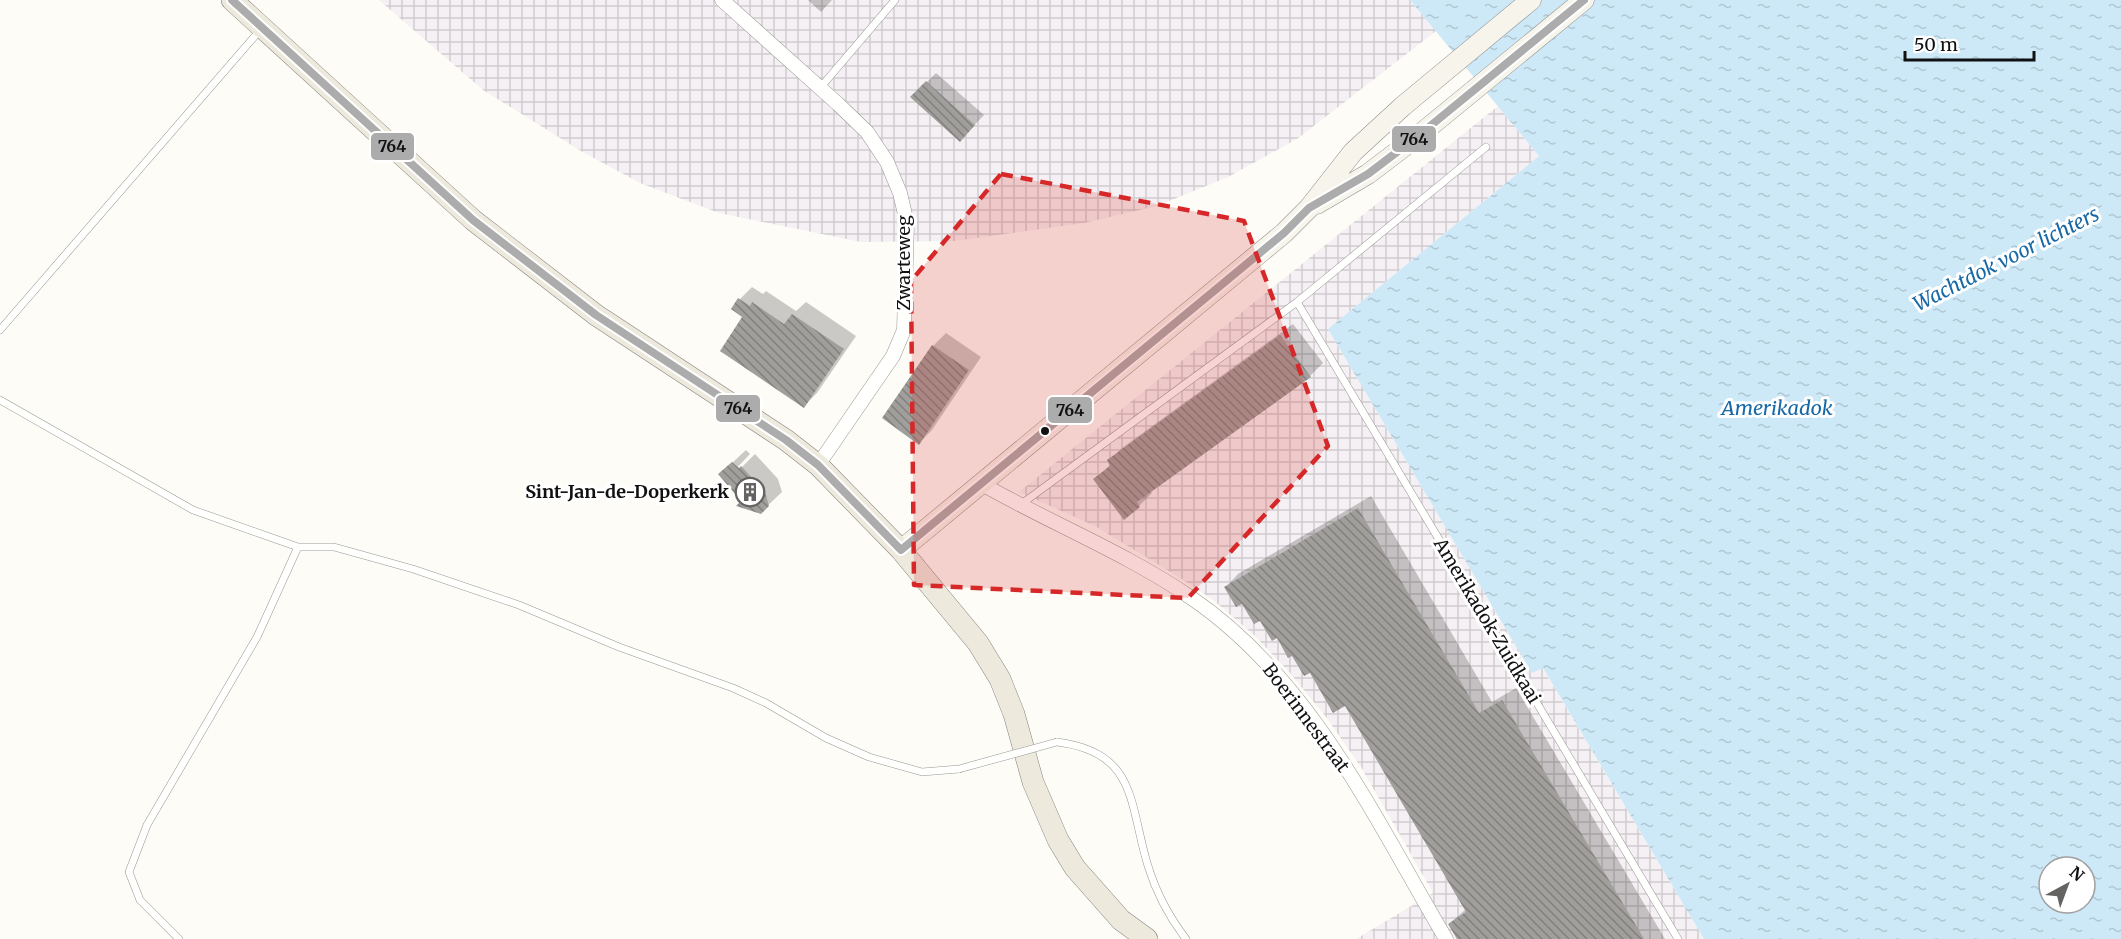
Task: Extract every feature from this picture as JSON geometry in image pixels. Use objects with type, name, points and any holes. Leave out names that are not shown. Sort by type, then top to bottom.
[{"type":"main road","points":[[232,0],[473,219],[596,315],[786,440],[818,465],[901,550],[978,643],[1000,680],[1014,714],[1033,782],[1058,840],[1075,868],[1121,920],[1147,939]]},
{"type":"main road","points":[[901,550],[1284,233],[1309,208],[1353,152],[1431,82],[1531,0]]},
{"type":"main road","points":[[1309,208],[1368,174],[1453,108],[1584,0]]},
{"type":"street","name":"Zwarteweg","points":[[722,0],[867,132],[887,162],[900,193],[907,223],[904,330],[893,356],[818,465]]},
{"type":"street","name":"Boerinnestraat","points":[[982,484],[1157,576],[1191,597],[1226,624],[1263,660],[1293,694],[1335,751],[1446,939]]},
{"type":"lane","points":[[820,88],[894,0]]},
{"type":"lane","points":[[0,330],[262,27]]},
{"type":"lane","points":[[1020,505],[1297,302],[1486,147]]},
{"type":"lane","name":"Amerikadok-Zuidkaai","points":[[1297,302],[1678,939]]},
{"type":"lane","points":[[0,400],[193,510],[298,547],[334,547],[413,569],[519,605],[619,647],[741,692],[766,703],[826,738],[869,757],[922,772],[958,769],[1057,742],[1076,744],[1093,751],[1118,769],[1132,801],[1148,867],[1171,920],[1186,939]]},
{"type":"lane","points":[[178,939],[140,900],[129,872],[147,825],[257,637],[298,547]]},
{"type":"highlighted area","points":[[1001,174],[1244,221],[1328,446],[1188,598],[914,585],[911,281]]},
{"type":"shaded area","points":[[379,0],[1410,0],[1436,31],[1297,139],[1228,177],[1157,206],[1084,223],[954,241],[861,242],[719,213],[640,183],[581,151],[483,90]]},
{"type":"shaded area","points":[[1498,106],[1539,156],[1328,329],[1532,673],[1542,667],[1704,939],[1356,939],[1433,893],[1361,767],[1326,717],[1290,673],[1254,635],[1212,599],[1095,526],[1019,492]]},
{"type":"water","name":"Amerikadok","points":[[1410,0],[2121,0],[2121,939],[1704,939],[1543,668],[1532,673],[1328,329],[1539,156]]},
{"type":"building","points":[[926,81],[975,125],[960,142],[910,97]]},
{"type":"building","points":[[738,298],[750,306],[752,302],[784,324],[792,314],[844,349],[804,408],[720,351],[742,317],[731,309]]},
{"type":"building","points":[[1280,335],[1311,377],[1137,502],[1140,507],[1124,520],[1093,479],[1110,466],[1107,460]]},
{"type":"building","points":[[932,345],[969,370],[919,445],[882,418]]},
{"type":"building","name":"Sint-Jan-de-Doperkerk","points":[[732,462],[739,468],[741,466],[765,492],[769,506],[761,514],[736,506],[741,501],[718,474]]},
{"type":"building","points":[[1358,508],[1479,713],[1502,700],[1644,939],[1457,939],[1448,924],[1466,912],[1345,706],[1333,713],[1310,673],[1304,676],[1292,656],[1288,658],[1277,638],[1272,641],[1260,621],[1254,624],[1242,604],[1236,607],[1224,587]]},
{"type":"transit line","name":"764","points":[[232,0],[473,220],[596,315],[786,440],[818,465],[901,550]]},
{"type":"transit line","name":"764","points":[[901,550],[1284,233],[1309,208],[1368,174],[1584,0]]},
{"type":"place","name":"Sint-Jan-de-Doperkerk","points":[[750,492]]},
{"type":"water label","name":"Wachtdok voor lichters","points":[[2006,259]]}]
